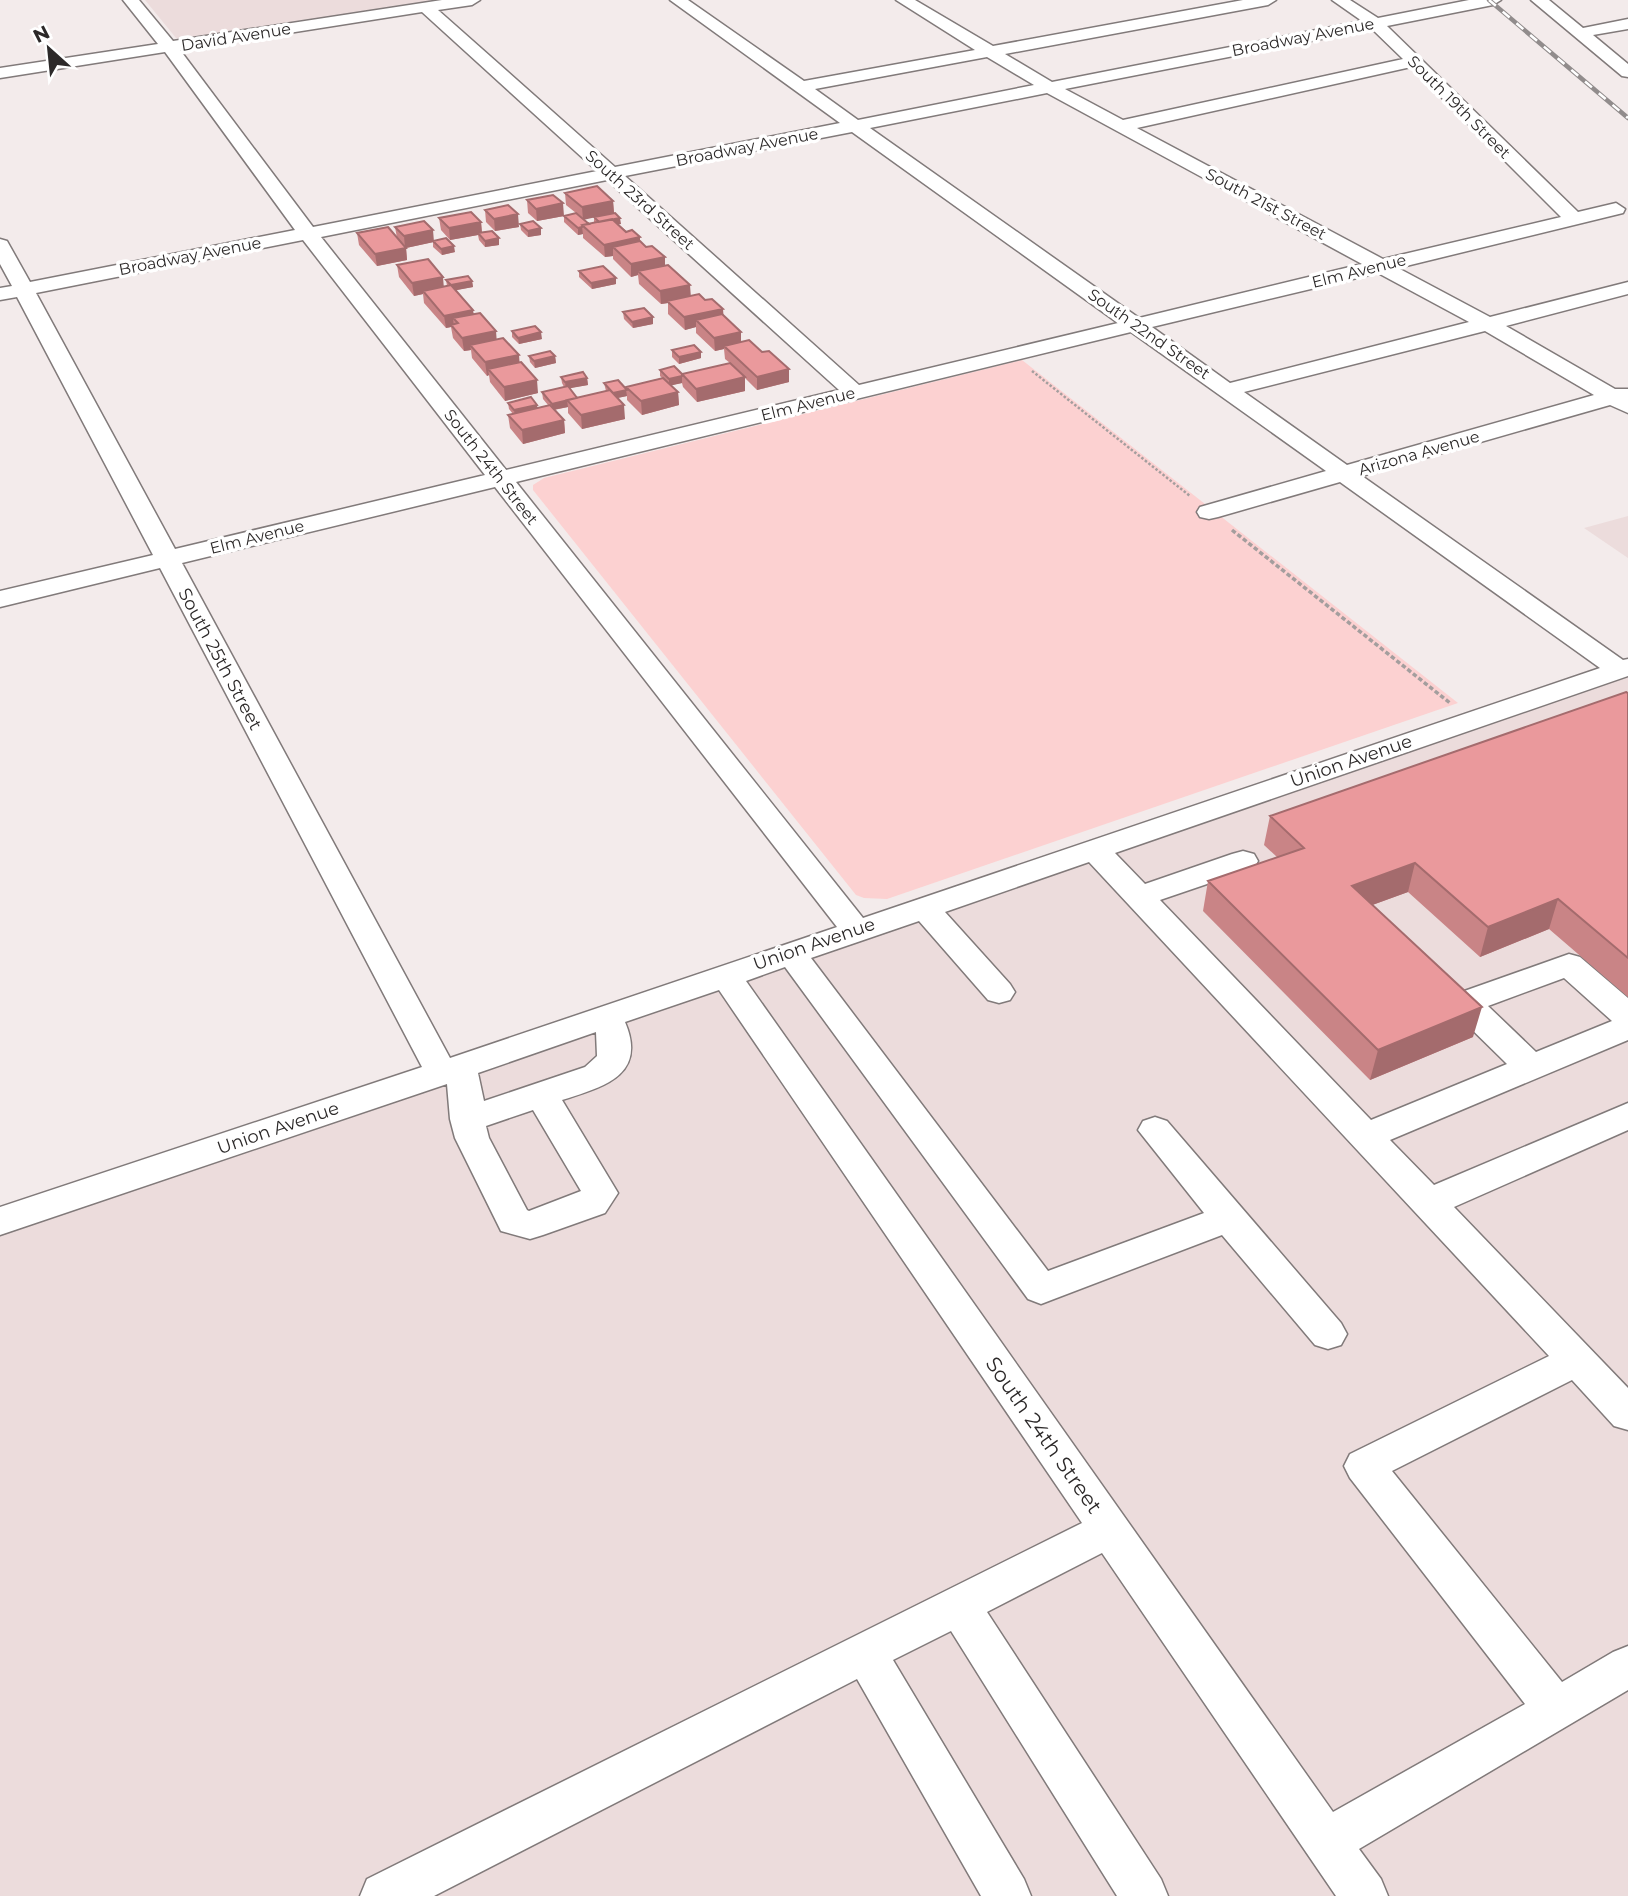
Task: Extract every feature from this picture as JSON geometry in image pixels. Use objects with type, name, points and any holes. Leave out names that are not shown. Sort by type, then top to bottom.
[{"type":"street","name":"South 24th Street","points":[[131,0],[170,47],[308,233],[856,930]]},
{"type":"street","name":"David Avenue","points":[[0,74],[472,0]]},
{"type":"street","name":"South 22nd Street","points":[[678,0],[1624,668]]},
{"type":"street","name":"South 21st Street","points":[[904,0],[1050,88],[1381,265],[1623,399]]},
{"type":"street","points":[[801,87],[1268,0]]},
{"type":"street","name":"South 19th Street","points":[[1340,0],[1375,23],[1574,219]]},
{"type":"street","name":"Broadway Avenue","points":[[11,292],[1493,0]]},
{"type":"street","points":[[1539,0],[1628,72]]},
{"type":"street","points":[[1143,6],[1230,52]]},
{"type":"street","name":"South 23rd Street","points":[[425,7],[855,393]]},
{"type":"street","points":[[1580,33],[1628,24]]},
{"type":"street","points":[[1120,126],[1413,62]]},
{"type":"street","name":"Elm Avenue","points":[[0,599],[1616,209]]},
{"type":"street","name":"South 25th Street","points":[[0,245],[11,292],[166,559],[467,1095],[467,1119],[472,1138],[500,1198],[514,1221],[530,1225],[592,1203],[600,1193],[542,1095]]},
{"type":"street","points":[[1228,390],[1628,288]]},
{"type":"street","name":"Arizona Avenue","points":[[1209,512],[1623,399]]},
{"type":"street","name":"Union Avenue","points":[[0,1221],[451,1070],[1624,668]]},
{"type":"street","points":[[1094,849],[1628,1414]]},
{"type":"street","points":[[1139,897],[1243,861]]},
{"type":"street","points":[[924,907],[999,992]]},
{"type":"street","points":[[790,952],[1041,1289],[1229,1218]]},
{"type":"street","points":[[1530,1066],[1464,1003],[1569,965],[1628,1016]]},
{"type":"street","name":"South 24th Street","points":[[724,975],[1364,1896]]},
{"type":"street","points":[[467,1119],[597,1076],[606,1069],[615,1054],[616,1037],[606,1017]]},
{"type":"street","points":[[1365,1136],[1628,1027]]},
{"type":"street","points":[[1428,1203],[1628,1116]]},
{"type":"street","points":[[1155,1130],[1328,1334]]},
{"type":"street","points":[[1557,1710],[1364,1466],[1577,1360]]},
{"type":"street","points":[[384,1896],[1110,1530]]},
{"type":"street","points":[[959,1606],[1144,1896]]},
{"type":"street","points":[[866,1653],[1007,1896]]},
{"type":"street","points":[[1326,1842],[1557,1710],[1628,1666]]},
{"type":"path","points":[[1025,366],[1451,703]]},
{"type":"shaded area","points":[[145,0],[444,0],[184,40],[176,38]]},
{"type":"shaded area","points":[[1022,360],[1458,703],[887,899],[864,898],[856,895],[533,490],[533,485],[544,478]]},
{"type":"shaded area","points":[[1628,516],[1628,558],[1584,528]]},
{"type":"shaded area","points":[[1628,667],[1628,1896],[0,1896],[0,1221]]},
{"type":"building","points":[[597,186],[613,201],[582,207],[565,193]]},
{"type":"building","points":[[553,195],[563,203],[536,209],[527,200]]},
{"type":"building","points":[[508,205],[518,214],[494,219],[485,210]]},
{"type":"building","points":[[471,212],[481,222],[449,228],[439,218]]},
{"type":"building","points":[[576,213],[589,224],[578,228],[564,216]]},
{"type":"building","points":[[615,213],[620,218],[599,222],[594,217]]},
{"type":"building","points":[[612,219],[626,232],[632,230],[640,237],[604,245],[582,225]]},
{"type":"building","points":[[424,221],[433,230],[404,236],[395,227]]},
{"type":"building","points":[[533,221],[541,228],[528,231],[520,224]]},
{"type":"building","points":[[388,227],[406,248],[375,254],[357,233]]},
{"type":"building","points":[[492,231],[499,238],[485,241],[478,233]]},
{"type":"building","points":[[446,238],[454,246],[441,249],[433,241]]},
{"type":"building","points":[[640,241],[646,247],[652,246],[665,257],[631,264],[613,247]]},
{"type":"building","points":[[428,259],[443,277],[412,283],[397,265]]},
{"type":"building","points":[[668,265],[690,285],[660,291],[638,271]]},
{"type":"building","points":[[603,266],[616,278],[591,283],[579,271]]},
{"type":"building","points":[[468,276],[472,281],[451,285],[446,280]]},
{"type":"building","points":[[451,285],[473,310],[444,316],[423,291]]},
{"type":"building","points":[[699,294],[705,300],[712,299],[723,309],[684,317],[667,301]]},
{"type":"building","points":[[644,308],[653,317],[632,322],[623,312]]},
{"type":"building","points":[[480,313],[496,331],[462,338],[451,325],[458,323],[453,318]]},
{"type":"building","points":[[722,314],[741,332],[714,338],[696,320]]},
{"type":"building","points":[[535,326],[541,332],[518,338],[512,331]]},
{"type":"building","points":[[503,338],[519,355],[485,362],[470,345]]},
{"type":"building","points":[[749,340],[762,352],[769,351],[789,369],[757,377],[724,346]]},
{"type":"building","points":[[694,345],[701,352],[679,357],[672,350]]},
{"type":"building","points":[[550,351],[555,356],[534,361],[529,356]]},
{"type":"building","points":[[521,362],[537,380],[504,387],[488,369]]},
{"type":"building","points":[[730,363],[745,377],[696,389],[682,374]]},
{"type":"building","points":[[674,366],[682,376],[669,379],[660,370]]},
{"type":"building","points":[[583,372],[587,378],[565,382],[561,377]]},
{"type":"building","points":[[663,378],[678,392],[641,401],[626,387]]},
{"type":"building","points":[[618,380],[627,390],[613,393],[604,383]]},
{"type":"building","points":[[568,386],[577,398],[552,404],[542,392]]},
{"type":"building","points":[[610,390],[624,405],[581,415],[567,400]]},
{"type":"building","points":[[531,397],[537,405],[514,410],[508,403]]},
{"type":"building","points":[[550,405],[564,420],[522,430],[508,415]]},
{"type":"building","points":[[1626,692],[1628,958],[1558,899],[1488,927],[1415,863],[1352,886],[1482,1007],[1378,1050],[1208,881],[1304,848],[1270,816]]},
{"type":"railway","points":[[1489,0],[1628,118]]}]
